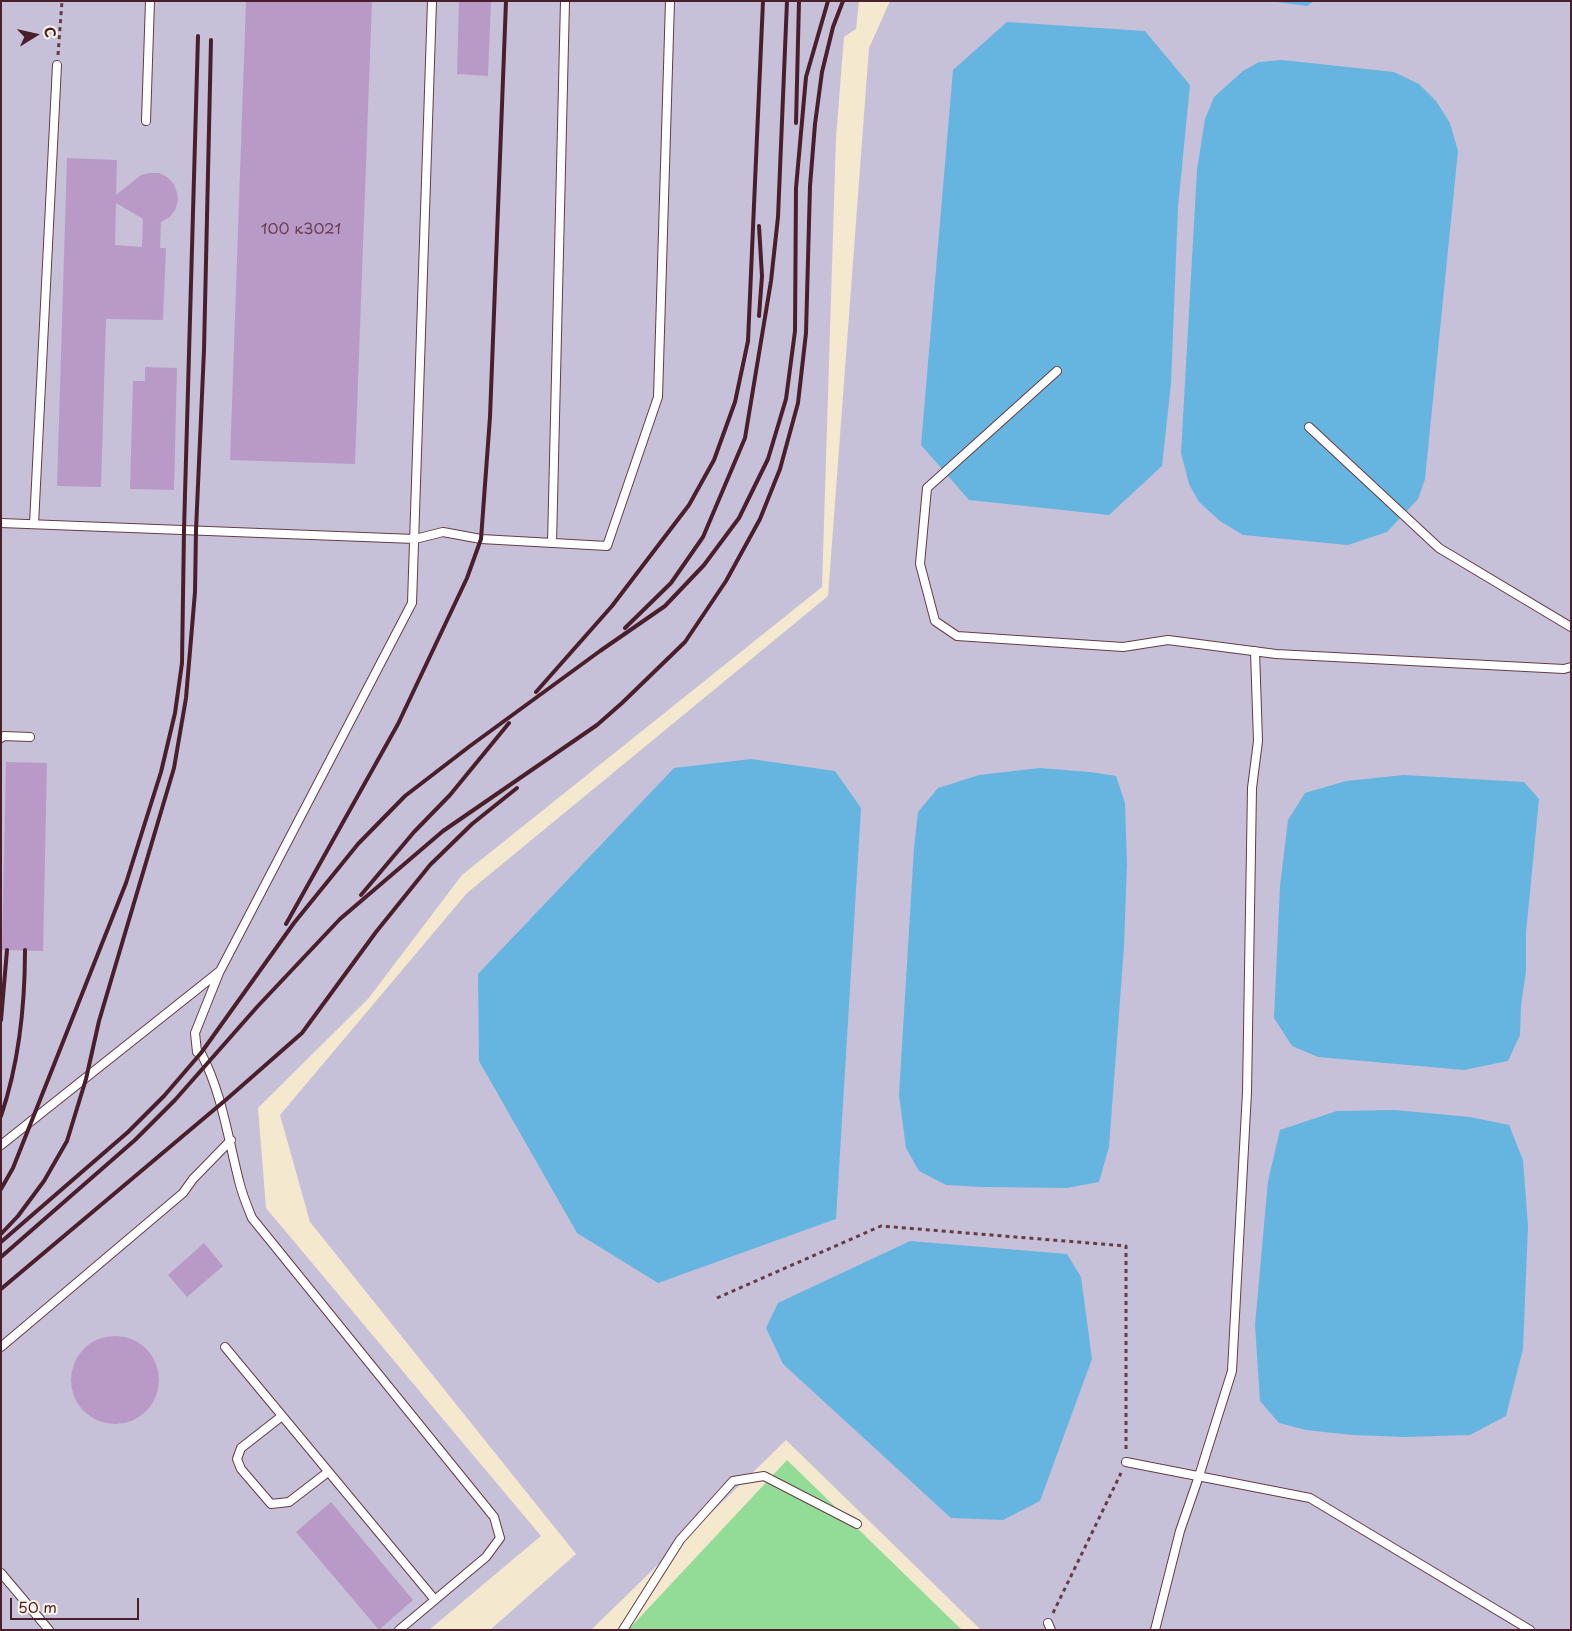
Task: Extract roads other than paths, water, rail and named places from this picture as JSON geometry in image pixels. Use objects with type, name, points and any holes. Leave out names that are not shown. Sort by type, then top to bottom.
[{"type":"lane","points":[[146,121],[150,1]]},
{"type":"lane","points":[[399,1630],[486,1557],[500,1538],[494,1517],[252,1218],[240,1183],[215,1085],[201,1053],[197,1052],[195,1033],[220,971],[412,603],[432,1]]},
{"type":"lane","points":[[552,542],[565,1]]},
{"type":"lane","points":[[1,523],[415,538],[443,532],[481,539],[607,546],[658,396],[670,1]]},
{"type":"lane","points":[[34,524],[57,66]]},
{"type":"lane","points":[[1057,371],[927,488],[920,564],[935,621],[957,636],[1123,647],[1168,640],[1276,654],[1564,669],[1571,667]]},
{"type":"lane","points":[[1309,428],[1439,548],[1571,627]]},
{"type":"lane","points":[[1155,1630],[1180,1530],[1232,1371],[1247,1092],[1252,788],[1258,742],[1255,652]]},
{"type":"lane","points":[[1,738],[4,736],[30,738]]},
{"type":"lane","points":[[1,1145],[220,971]]},
{"type":"lane","points":[[1,1347],[183,1193],[193,1179],[230,1140]]},
{"type":"lane","points":[[225,1347],[435,1600]]},
{"type":"lane","points":[[282,1416],[241,1448],[237,1459],[241,1469],[270,1504],[289,1502],[328,1472]]},
{"type":"lane","points":[[1126,1462],[1310,1498],[1530,1630]]},
{"type":"lane","points":[[623,1630],[680,1540],[734,1481],[764,1476],[857,1524]]},
{"type":"lane","points":[[1,1573],[49,1630]]},
{"type":"water","points":[[1269,1],[1314,1],[1307,6]]},
{"type":"water","points":[[1007,22],[1145,31],[1190,85],[1178,207],[1171,384],[1162,466],[1109,515],[969,500],[921,445],[953,70]]},
{"type":"water","points":[[1282,60],[1394,72],[1419,84],[1436,101],[1450,123],[1458,151],[1425,479],[1418,499],[1387,532],[1348,545],[1243,535],[1220,521],[1199,502],[1189,484],[1181,453],[1197,170],[1205,119],[1214,97],[1243,71],[1259,62]]},
{"type":"water","points":[[751,759],[835,771],[861,808],[836,1219],[658,1283],[577,1233],[479,1061],[478,974],[674,768]]},
{"type":"water","points":[[1040,768],[1116,776],[1125,803],[1127,864],[1124,947],[1109,1147],[1099,1182],[1067,1188],[946,1185],[919,1171],[906,1148],[899,1095],[914,848],[918,812],[938,788],[979,775]]},
{"type":"water","points":[[1404,775],[1524,782],[1539,799],[1526,933],[1526,971],[1521,1006],[1520,1035],[1508,1061],[1464,1070],[1318,1057],[1292,1046],[1274,1018],[1280,886],[1288,820],[1305,793],[1346,781]]},
{"type":"water","points":[[1395,1110],[1470,1117],[1509,1125],[1523,1160],[1528,1226],[1523,1349],[1506,1416],[1470,1435],[1405,1437],[1352,1435],[1306,1430],[1279,1423],[1260,1401],[1255,1325],[1268,1181],[1280,1130],[1337,1111]]},
{"type":"water","points":[[910,1241],[1067,1254],[1081,1277],[1092,1359],[1040,1501],[1003,1520],[951,1518],[783,1364],[766,1328],[778,1303]]},
{"type":"railway","points":[[286,924],[398,724],[467,578],[481,539],[490,417],[506,1]]},
{"type":"railway","points":[[536,692],[612,606],[689,505],[714,460],[735,402],[748,341],[763,1]]},
{"type":"railway","points":[[625,628],[671,583],[703,537],[745,438],[771,281],[778,217],[787,1]]},
{"type":"railway","points":[[796,123],[799,1]]},
{"type":"railway","points":[[1,1242],[128,1132],[164,1096],[201,1053],[294,923],[358,844],[405,796],[470,746],[665,606],[704,565],[739,518],[768,459],[786,399],[795,331],[796,188],[806,77],[828,1]]},
{"type":"railway","points":[[1,1257],[135,1140],[175,1100],[257,1007],[340,919],[443,831],[597,725],[622,703],[685,642],[726,581],[760,519],[780,469],[798,403],[806,333],[810,186],[815,124],[822,72],[833,27],[843,1]]},
{"type":"railway","points":[[1,1189],[13,1168],[126,883],[161,772],[175,713],[182,663],[198,36]]},
{"type":"railway","points":[[1,1234],[18,1216],[44,1181],[67,1141],[86,1079],[99,1021],[174,768],[186,698],[195,592],[204,350],[211,40]]},
{"type":"railway","points":[[759,226],[762,276],[759,316]]},
{"type":"railway","points":[[361,895],[414,832],[450,795],[509,723]]},
{"type":"railway","points":[[1,1289],[228,1098],[302,1033],[376,932],[430,865],[472,824],[517,788]]},
{"type":"railway","points":[[1,1020],[7,950]]},
{"type":"railway","points":[[1,1116],[17,1055],[24,992],[25,950]]}]
